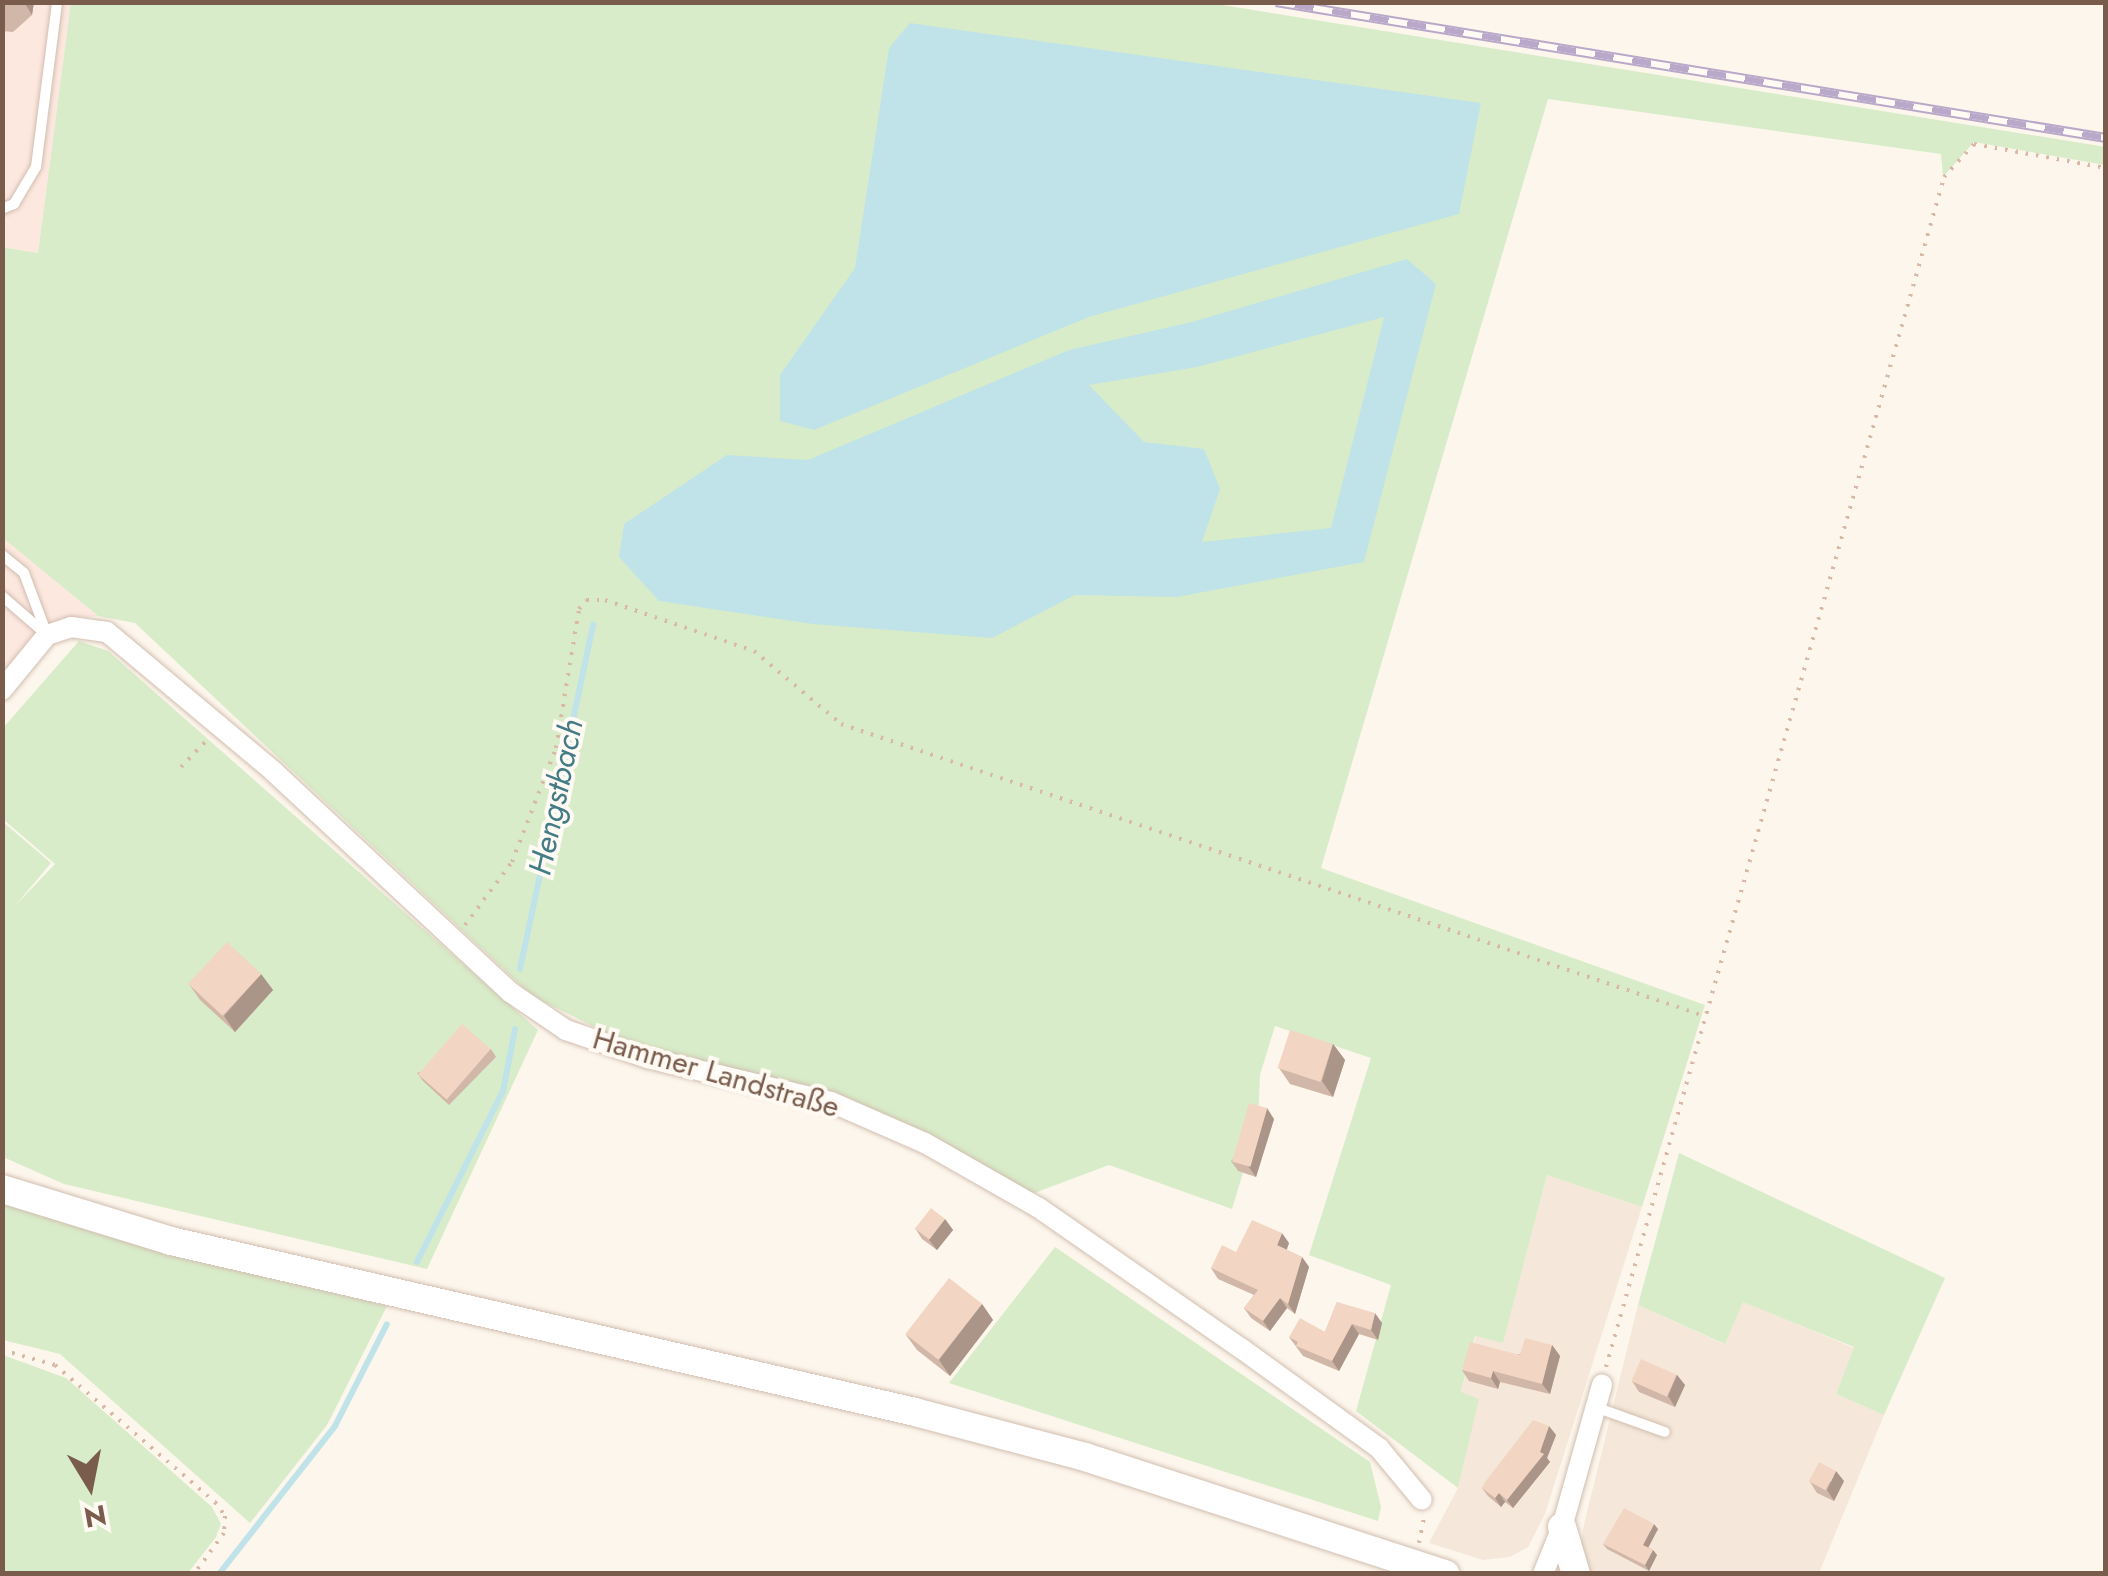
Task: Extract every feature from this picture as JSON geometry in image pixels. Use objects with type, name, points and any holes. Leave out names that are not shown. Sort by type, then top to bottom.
[{"type":"main road","points":[[2,1189],[171,1241],[915,1412],[1085,1456],[1445,1574]]},
{"type":"main road","points":[[1562,1527],[1576,1574]]},
{"type":"street","name":"Hammer Landstraße","points":[[48,636],[71,627],[107,632],[219,726],[510,992],[566,1030],[648,1058],[831,1102],[925,1143],[1038,1208],[1379,1448],[1422,1500]]},
{"type":"street","points":[[2,690],[48,636]]},
{"type":"street","points":[[1543,1574],[1562,1527],[1602,1385]]},
{"type":"lane","points":[[2,209],[14,204],[36,168],[57,2]]},
{"type":"lane","points":[[2,554],[24,573],[48,636]]},
{"type":"lane","points":[[2,596],[48,636]]},
{"type":"lane","points":[[1595,1407],[1665,1432]]},
{"type":"path","points":[[1602,1385],[1944,177],[1974,144],[2106,168]]},
{"type":"path","points":[[452,938],[512,862],[556,748],[578,609],[586,600],[605,600],[704,630],[754,651],[841,724],[1704,1016]]},
{"type":"path","points":[[181,768],[219,726]]},
{"type":"path","points":[[2,1350],[55,1365],[215,1502],[226,1516],[224,1534],[194,1574]]},
{"type":"path","points":[[1419,1568],[1426,1510],[1422,1500]]},
{"type":"shaded area","points":[[2,3],[71,3],[38,253],[3,247]]},
{"type":"shaded area","points":[[3,538],[98,616],[61,618],[3,683]]},
{"type":"shaded area","points":[[1547,1175],[1642,1207],[1545,1514],[1528,1547],[1510,1557],[1483,1560],[1429,1543],[1458,1488],[1478,1399],[1461,1393],[1476,1335],[1503,1342]]},
{"type":"shaded area","points":[[1742,1301],[1854,1348],[1836,1394],[1884,1415],[1819,1573],[1586,1573],[1579,1560],[1584,1524],[1638,1305],[1724,1344]]},
{"type":"green space","points":[[71,2],[1210,3],[2106,147],[2105,165],[1974,142],[1943,177],[1941,154],[1548,99],[1321,868],[1705,1005],[1642,1207],[1547,1175],[1503,1343],[1475,1336],[1461,1392],[1479,1399],[1458,1488],[1356,1411],[1391,1285],[1309,1255],[1371,1058],[1275,1026],[1260,1075],[1258,1123],[1232,1209],[1109,1165],[1029,1195],[980,1165],[605,1032],[532,996],[135,623],[98,616],[3,538],[2,247],[38,253]]},
{"type":"green space","points":[[79,641],[108,651],[538,1030],[427,1269],[64,1184],[3,1157],[3,822],[51,863],[14,907],[55,864],[3,819],[3,728]]},
{"type":"green space","points":[[1679,1153],[1945,1278],[1884,1415],[1836,1394],[1854,1347],[1743,1302],[1725,1344],[1638,1305]]},
{"type":"green space","points":[[3,1202],[188,1258],[387,1306],[327,1425],[250,1523],[60,1354],[3,1340]]},
{"type":"green space","points":[[1055,1247],[1370,1462],[1381,1507],[1378,1521],[949,1383]]},
{"type":"green space","points":[[3,1355],[66,1378],[212,1507],[221,1524],[216,1537],[188,1573],[3,1573]]},
{"type":"water","points":[[910,23],[1481,103],[1459,214],[1089,317],[814,430],[780,421],[780,375],[855,268],[889,48]]},
{"type":"water","points":[[1407,259],[1436,284],[1364,562],[1177,597],[1075,595],[992,638],[813,624],[659,601],[619,557],[624,524],[727,455],[808,460],[1069,350],[1192,322]],"holes":[[[1384,317],[1331,528],[1202,542],[1220,489],[1204,449],[1144,442],[1089,385],[1197,367]]]},
{"type":"building","points":[[227,942],[261,974],[222,1016],[188,984]]},
{"type":"building","points":[[462,1024],[491,1049],[447,1099],[418,1075]]},
{"type":"building","points":[[1290,1030],[1333,1044],[1320,1082],[1278,1068]]},
{"type":"building","points":[[1249,1103],[1267,1108],[1250,1167],[1232,1162]]},
{"type":"building","points":[[931,1208],[945,1219],[929,1240],[915,1228]]},
{"type":"building","points":[[1252,1220],[1282,1233],[1277,1245],[1302,1257],[1288,1304],[1280,1298],[1263,1321],[1244,1308],[1258,1290],[1211,1268],[1222,1245],[1236,1252]]},
{"type":"building","points":[[949,1278],[982,1304],[938,1360],[905,1334]]},
{"type":"building","points":[[1337,1302],[1375,1313],[1371,1330],[1352,1324],[1332,1361],[1296,1346],[1298,1342],[1289,1337],[1300,1318],[1325,1332]]},
{"type":"building","points":[[1525,1338],[1552,1345],[1542,1384],[1493,1371],[1491,1378],[1462,1370],[1470,1342],[1520,1355]]},
{"type":"building","points":[[1641,1359],[1677,1375],[1667,1397],[1631,1381]]},
{"type":"building","points":[[1533,1420],[1549,1426],[1540,1452],[1544,1454],[1507,1500],[1499,1493],[1495,1498],[1482,1488]]},
{"type":"building","points":[[1819,1462],[1836,1471],[1825,1490],[1809,1481]]},
{"type":"building","points":[[1624,1508],[1654,1524],[1643,1545],[1653,1550],[1645,1565],[1603,1544]]},
{"type":"waterway","name":"Hengstbach","points":[[520,969],[593,625]]},
{"type":"waterway","name":"Hengstbach","points":[[417,1262],[503,1091],[515,1029]]},
{"type":"waterway","name":"Hengstbach","points":[[219,1574],[335,1426],[387,1324]]},
{"type":"railway","points":[[1276,2],[2106,138]]}]
